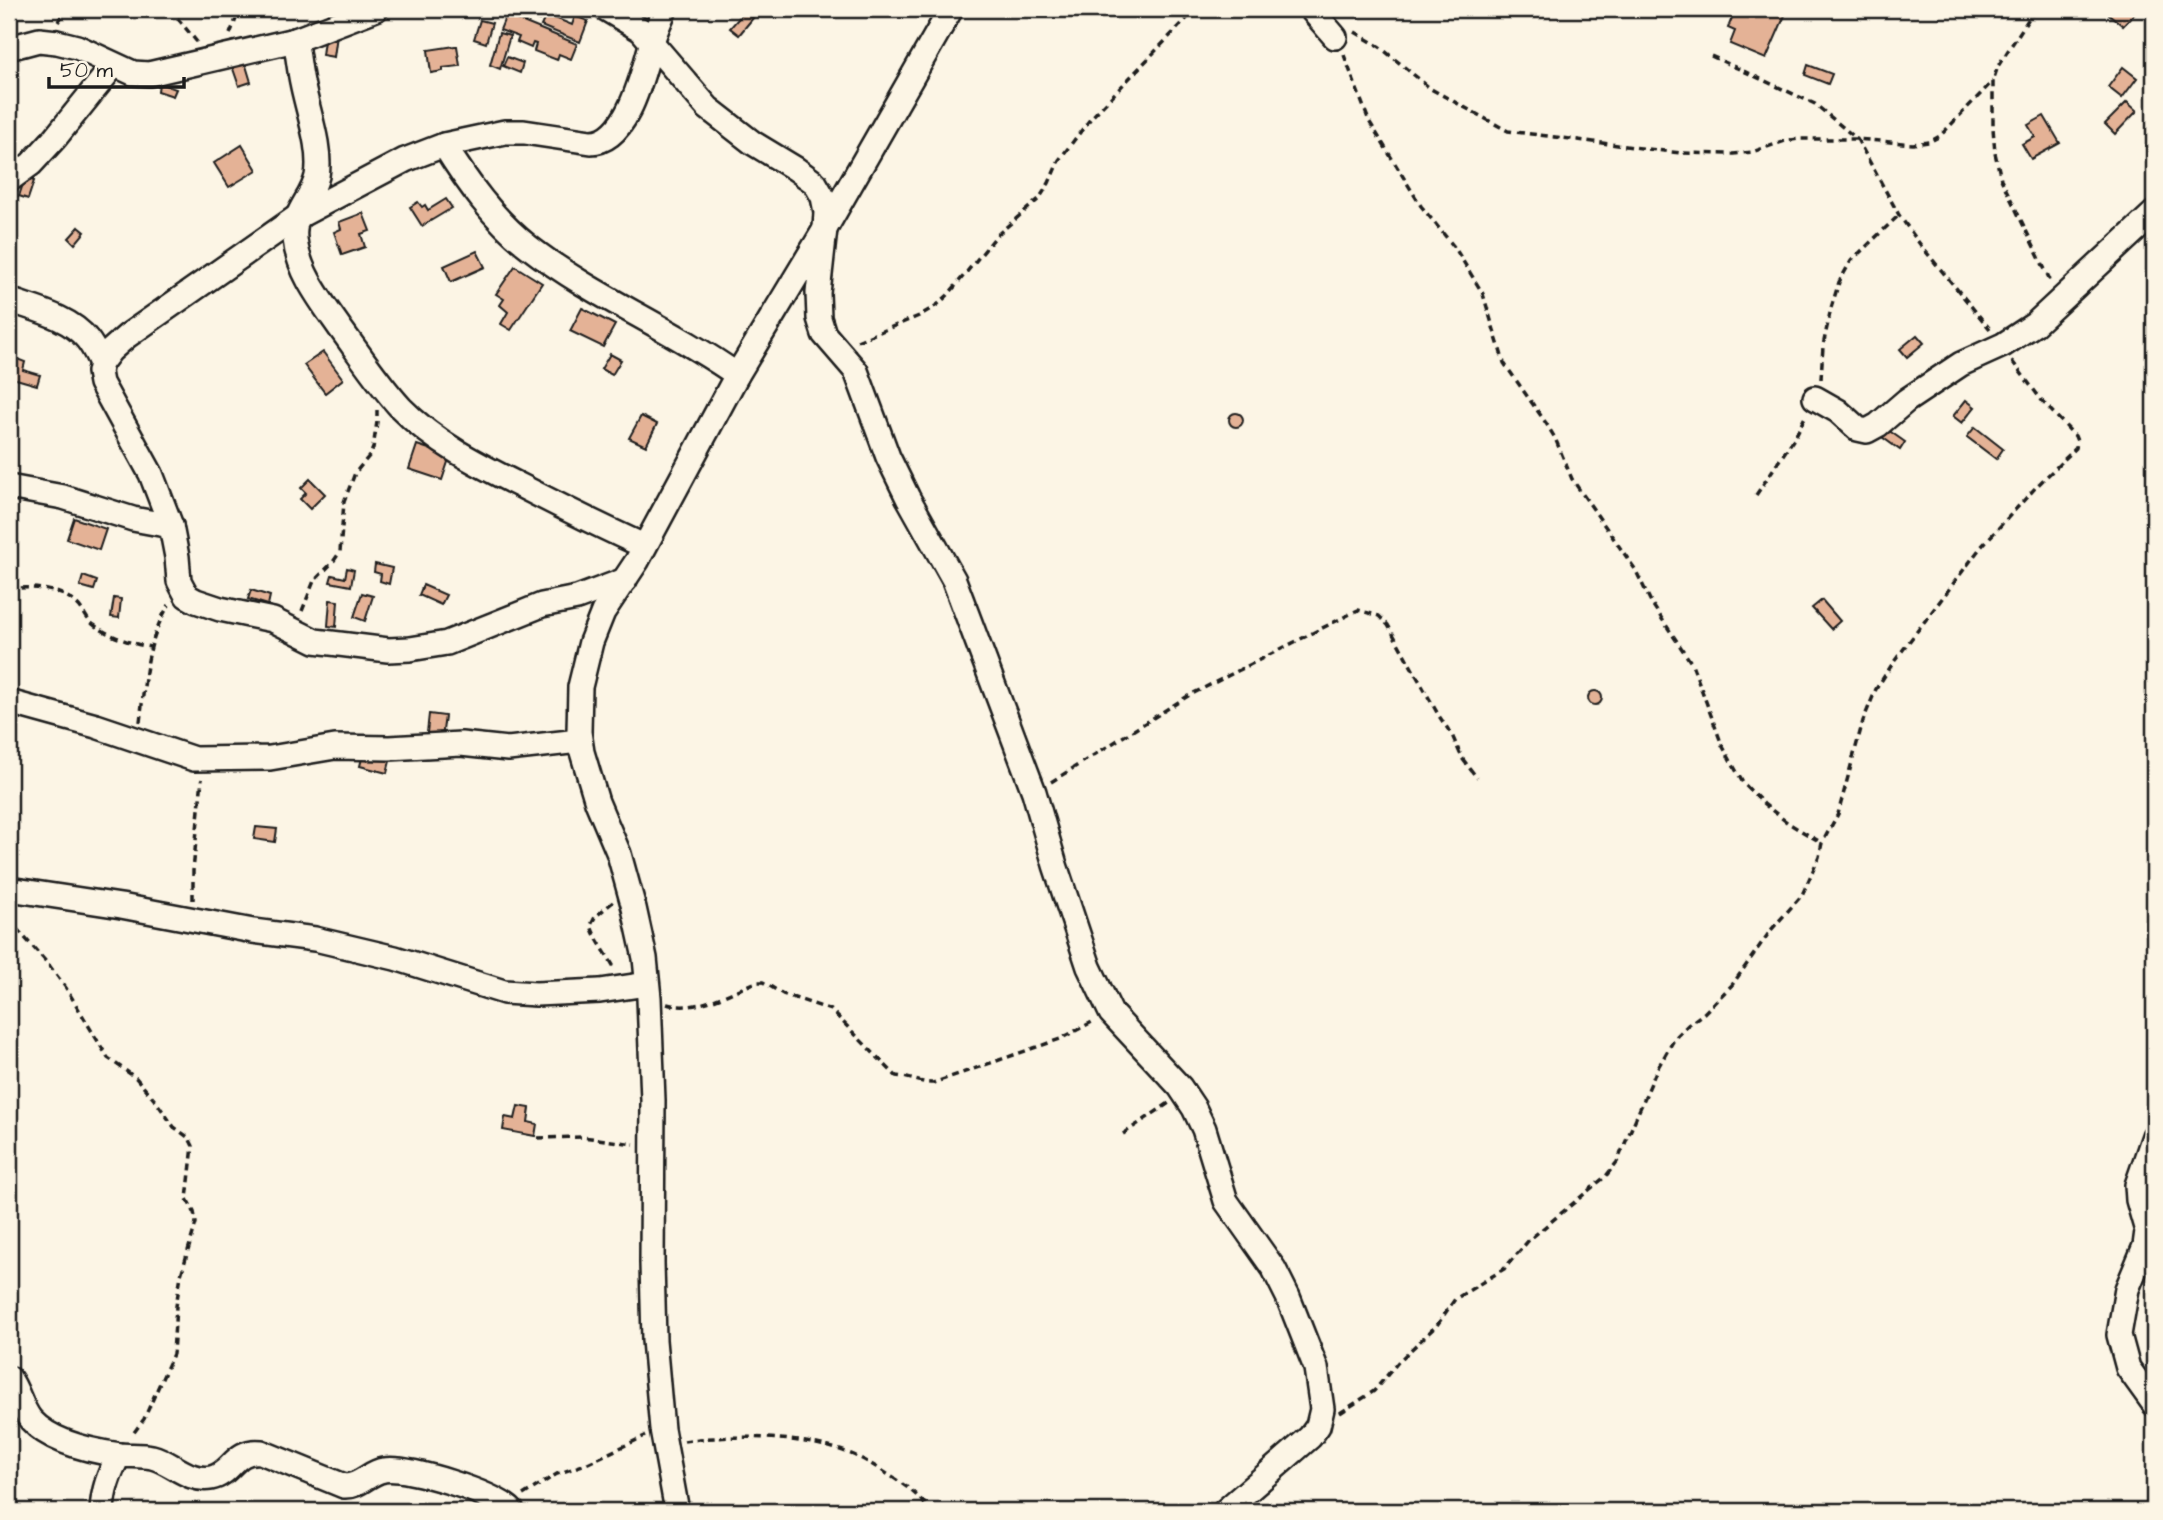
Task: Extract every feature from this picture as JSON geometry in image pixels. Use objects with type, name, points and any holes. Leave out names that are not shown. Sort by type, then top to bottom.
[{"type":"street","points":[[9,48],[38,40],[48,41],[77,47],[142,75],[296,40],[376,9]]},
{"type":"street","points":[[606,9],[641,30],[708,108],[753,144],[815,183],[823,197],[826,212],[818,293],[824,334],[856,371],[888,457],[954,580],[1034,792],[1089,967],[1111,1013],[1180,1087],[1194,1108],[1204,1129],[1226,1201],[1275,1269],[1288,1297],[1316,1368],[1322,1409],[1318,1426],[1310,1437],[1225,1511]]},
{"type":"street","points":[[625,580],[577,598],[542,605],[447,643],[410,649],[388,650],[315,641],[273,620],[220,610],[196,601],[187,596],[179,581],[171,526],[151,474],[101,383],[99,372],[101,363],[110,351],[127,336],[297,217],[374,175],[444,145],[505,132],[524,132],[591,142],[603,140],[619,126],[626,115],[665,9]]},
{"type":"street","points":[[677,1511],[658,1393],[652,1296],[653,1148],[645,958],[620,853],[597,802],[579,741],[580,687],[591,642],[603,612],[625,580],[737,375],[825,229],[951,9]]},
{"type":"street","points":[[1311,9],[1342,33]]},
{"type":"street","points":[[296,40],[317,153],[317,175],[295,223],[296,247],[306,275],[334,319],[402,409],[439,441],[504,478],[644,546]]},
{"type":"street","points":[[9,180],[31,164],[55,138],[114,65]]},
{"type":"street","points":[[444,145],[490,210],[527,246],[737,375]]},
{"type":"street","points":[[1815,398],[1838,411],[1858,429],[1867,431],[1878,425],[1907,400],[1961,363],[2003,345],[2035,324],[2154,213]]},
{"type":"street","points":[[9,300],[77,329],[88,339],[101,363]]},
{"type":"street","points":[[9,487],[63,497],[133,519],[171,526]]},
{"type":"street","points":[[9,702],[96,726],[187,757],[203,759],[270,758],[335,747],[389,748],[461,744],[508,749],[579,741]]},
{"type":"street","points":[[9,889],[315,939],[395,958],[504,992],[557,993],[623,988],[648,991]]},
{"type":"street","points":[[2154,1136],[2137,1185],[2138,1200],[2149,1220],[2145,1246],[2127,1289],[2119,1335],[2127,1368],[2154,1404]]},
{"type":"street","points":[[9,1378],[27,1415],[56,1437],[119,1455],[151,1457],[184,1474],[208,1478],[218,1476],[240,1456],[252,1451],[261,1452],[344,1486],[350,1486],[378,1471],[388,1469],[461,1486],[485,1494],[510,1509]]},
{"type":"street","points":[[102,1511],[107,1479],[119,1455]]},
{"type":"path","points":[[170,9],[210,59]]},
{"type":"path","points":[[835,346],[862,340],[887,327],[919,316],[937,305],[997,235],[1039,200],[1059,160],[1091,118],[1196,9]]},
{"type":"path","points":[[2035,9],[1998,66],[1993,82],[1993,128],[2001,179],[2061,301]]},
{"type":"path","points":[[1342,33],[1380,47],[1431,89],[1508,131],[1680,153],[1752,152],[1785,141],[1857,139],[1913,145],[1929,142],[1940,136],[1993,82]]},
{"type":"path","points":[[1342,33],[1347,61],[1369,121],[1421,206],[1455,248],[1483,294],[1504,363],[1546,422],[1572,480],[1635,569],[1652,604],[1692,664],[1722,745],[1743,783],[1788,823],[1822,843]]},
{"type":"path","points":[[1322,1409],[1339,1414],[1374,1391],[1399,1361],[1437,1325],[1455,1299],[1504,1269],[1529,1240],[1606,1176],[1616,1163],[1657,1069],[1675,1038],[1732,985],[1771,930],[1802,895],[1819,857],[1822,843],[1838,814],[1863,721],[1876,689],[1981,547],[2076,448],[2075,436],[2029,386],[2003,345],[1899,215],[1857,139],[1815,104],[1712,55]]},
{"type":"path","points":[[1756,495],[1796,436],[1815,398],[1822,377],[1823,346],[1830,308],[1839,282],[1851,261],[1899,215]]},
{"type":"path","points":[[273,620],[295,615],[303,610],[314,581],[340,552],[342,513],[347,491],[355,473],[370,456],[375,442],[375,376]]},
{"type":"path","points":[[138,741],[150,647],[179,581]]},
{"type":"path","points":[[9,589],[30,587],[58,594],[74,601],[89,621],[103,631],[150,647]]},
{"type":"path","points":[[1034,792],[1188,696],[1359,610],[1379,616],[1388,625],[1452,735],[1462,758],[1477,778]]},
{"type":"path","points":[[193,920],[193,871],[203,759]]},
{"type":"path","points":[[623,988],[591,925],[600,912],[629,891]]},
{"type":"path","points":[[9,920],[66,988],[108,1058],[136,1077],[174,1127],[189,1138],[192,1146],[187,1199],[196,1223],[181,1275],[173,1354],[144,1419],[119,1455]]},
{"type":"path","points":[[648,991],[673,1006],[683,1006],[706,1002],[763,982],[783,994],[831,1010],[896,1076],[908,1077],[922,1083],[933,1083],[1060,1038],[1111,1013]]},
{"type":"path","points":[[1124,1134],[1170,1102],[1180,1087]]},
{"type":"path","points":[[538,1138],[583,1137],[653,1148]]},
{"type":"path","points":[[510,1509],[557,1474],[663,1436],[698,1439],[750,1438],[825,1446],[862,1459],[881,1470],[918,1497],[930,1511]]},
{"type":"building","points":[[503,9],[539,9],[542,10],[539,20]]},
{"type":"building","points":[[549,9],[558,9],[555,18],[572,25],[575,16],[588,21],[580,42],[541,26]]},
{"type":"building","points":[[1749,9],[1776,9],[1786,13],[1766,59],[1730,44],[1735,31],[1728,28],[1735,10],[1747,14]]},
{"type":"building","points":[[2103,9],[2139,9],[2123,26]]},
{"type":"building","points":[[745,11],[753,18],[739,35],[730,28]]},
{"type":"building","points":[[506,15],[577,44],[571,59],[559,54],[557,60],[534,51],[536,44],[533,43],[531,48],[517,42],[519,37],[500,30]]},
{"type":"building","points":[[480,20],[492,23],[486,43],[474,39]]},
{"type":"building","points":[[325,33],[337,35],[334,57],[322,55]]},
{"type":"building","points":[[499,33],[510,36],[500,69],[490,65]]},
{"type":"building","points":[[457,46],[460,66],[431,73],[428,50]]},
{"type":"building","points":[[507,57],[523,63],[520,73],[503,66]]},
{"type":"building","points":[[244,59],[251,82],[239,86],[231,63]]},
{"type":"building","points":[[1808,65],[1832,74],[1828,84],[1805,75]]},
{"type":"building","points":[[2123,67],[2137,78],[2122,98],[2108,87]]},
{"type":"building","points":[[159,83],[176,89],[173,96],[158,91]]},
{"type":"building","points":[[2127,102],[2137,111],[2115,134],[2105,124]]},
{"type":"building","points":[[2044,116],[2060,143],[2031,159],[2022,144],[2035,137],[2028,125]]},
{"type":"building","points":[[242,145],[257,170],[229,187],[214,163]]},
{"type":"building","points":[[25,178],[34,181],[28,199],[19,196]]},
{"type":"building","points":[[446,199],[452,208],[422,226],[410,207],[418,202],[428,210]]},
{"type":"building","points":[[363,213],[370,231],[361,234],[365,247],[342,255],[334,232],[341,229],[339,222]]},
{"type":"building","points":[[79,227],[85,232],[75,244],[69,238]]},
{"type":"building","points":[[477,251],[485,267],[451,282],[444,266]]},
{"type":"building","points":[[515,266],[542,283],[511,330],[501,324],[508,312],[500,305],[504,299],[496,294]]},
{"type":"building","points":[[582,308],[615,325],[603,347],[570,331]]},
{"type":"building","points":[[1917,335],[1924,343],[1907,357],[1900,349]]},
{"type":"building","points":[[323,352],[343,379],[325,393],[304,365]]},
{"type":"building","points":[[610,354],[621,360],[612,375],[601,369]]},
{"type":"building","points":[[12,357],[25,362],[23,370],[40,375],[37,385],[9,377]]},
{"type":"building","points":[[1966,400],[1975,407],[1962,423],[1953,416]]},
{"type":"building","points":[[1233,413],[1239,413],[1243,420],[1239,427],[1233,427],[1229,423],[1229,417]]},
{"type":"building","points":[[641,416],[657,424],[646,446],[629,438]]},
{"type":"building","points":[[1975,427],[2003,449],[1996,459],[1967,437]]},
{"type":"building","points":[[1888,430],[1905,442],[1900,450],[1882,437]]},
{"type":"building","points":[[417,445],[450,456],[442,480],[409,469]]},
{"type":"building","points":[[310,479],[325,494],[310,509],[300,499],[306,493],[301,488]]},
{"type":"building","points":[[74,518],[106,529],[99,550],[67,539]]},
{"type":"building","points":[[375,564],[392,568],[389,584],[380,581],[381,574],[374,572]]},
{"type":"building","points":[[347,568],[354,570],[351,586],[330,582],[332,575],[345,578]]},
{"type":"building","points":[[83,576],[97,581],[94,590],[80,586]]},
{"type":"building","points":[[423,585],[446,595],[441,605],[419,595]]},
{"type":"building","points":[[251,590],[270,596],[268,605],[248,599]]},
{"type":"building","points":[[362,593],[373,596],[365,621],[354,617]]},
{"type":"building","points":[[114,598],[121,599],[119,618],[111,617]]},
{"type":"building","points":[[330,600],[338,601],[336,627],[328,626]]},
{"type":"building","points":[[1822,600],[1840,621],[1831,629],[1812,608]]},
{"type":"building","points":[[1595,691],[1600,693],[1600,703],[1595,705],[1590,703],[1588,698],[1590,693]]},
{"type":"building","points":[[429,714],[445,716],[441,745],[426,742]]},
{"type":"building","points":[[364,750],[391,757],[387,773],[360,766]]},
{"type":"building","points":[[256,827],[277,829],[275,842],[254,839]]},
{"type":"building","points":[[518,1106],[530,1108],[528,1122],[537,1124],[535,1136],[503,1130],[505,1117],[515,1119]]}]
